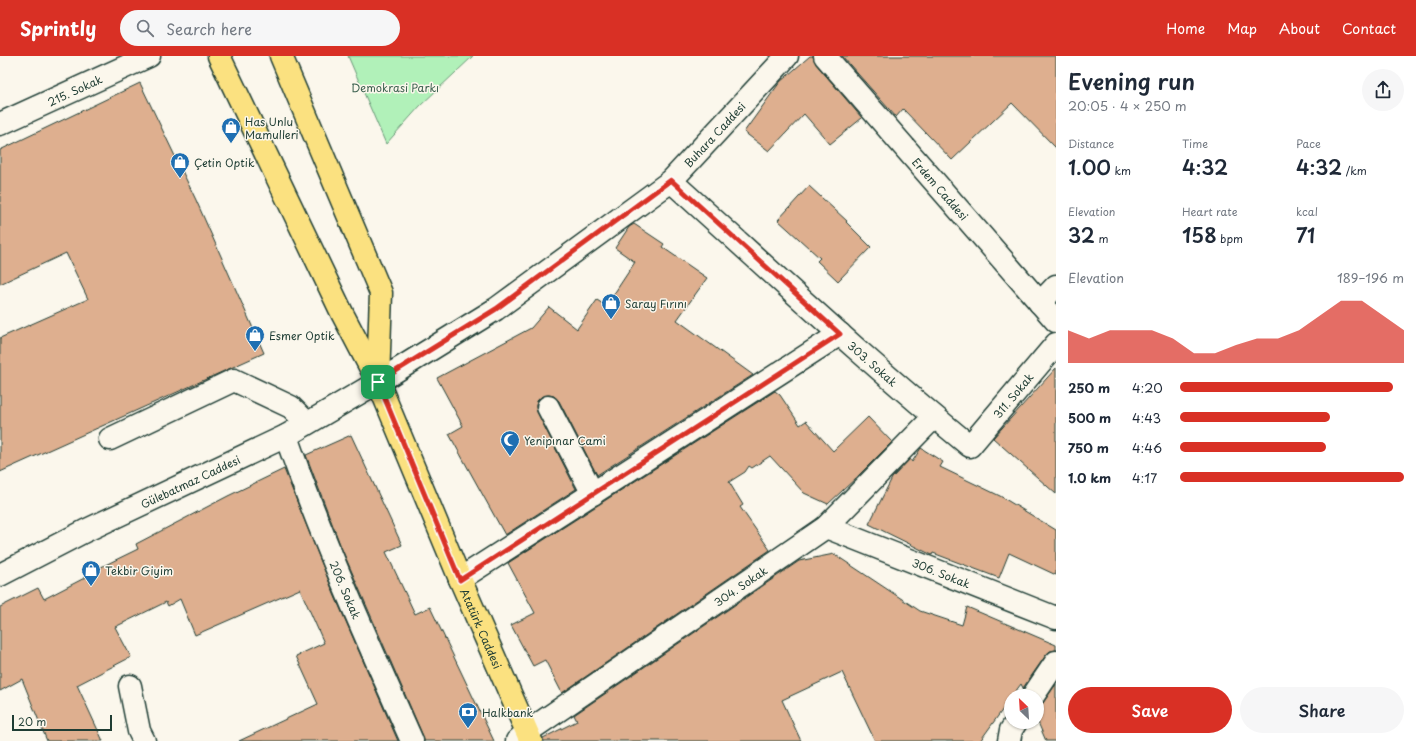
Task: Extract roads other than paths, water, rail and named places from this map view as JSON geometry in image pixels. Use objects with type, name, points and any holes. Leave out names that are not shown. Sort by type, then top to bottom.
[{"type":"main road","name":"Atatürk Caddesi","points":[[218,56],[343,315],[378,382],[525,738]]},
{"type":"main road","points":[[281,56],[381,293],[378,382]]},
{"type":"street","name":"215. Sokak","points":[[0,124],[150,56]]},
{"type":"street","name":"Buhara Caddesi","points":[[378,382],[496,309],[671,180],[787,56]]},
{"type":"street","name":"Erdem Caddesi","points":[[826,56],[1056,321]]},
{"type":"street","name":"303. Sokak","points":[[671,180],[840,334],[934,417],[970,446]]},
{"type":"street","points":[[1040,302],[1056,286]]},
{"type":"street","points":[[460,580],[840,334]]},
{"type":"street","name":"311. Sokak","points":[[970,446],[1056,344]]},
{"type":"street","points":[[110,439],[234,380],[291,407],[307,423]]},
{"type":"street","name":"Gülebatmaz Caddesi","points":[[0,575],[85,531],[286,436],[378,382]]},
{"type":"street","points":[[548,407],[593,494]]},
{"type":"street","name":"304. Sokak","points":[[525,738],[826,527],[934,417]]},
{"type":"street","name":"206. Sokak","points":[[286,436],[347,595],[412,741]]},
{"type":"street","name":"306. Sokak","points":[[826,527],[1056,618]]},
{"type":"street","points":[[1038,689],[1056,662]]},
{"type":"street","points":[[130,686],[139,731],[144,741]]},
{"type":"street","points":[[1009,741],[1011,729]]},
{"type":"place","name":"Has Unlu Mamulleri","points":[[231,144]]},
{"type":"place","name":"Çetin Optik","points":[[180,179]]},
{"type":"place","name":"Saray Fırını","points":[[611,320]]},
{"type":"place","name":"Esmer Optik","points":[[255,352]]},
{"type":"place","name":"Yenipınar Cami","points":[[510,457]]},
{"type":"place","name":"Tekbir Giyim","points":[[91,587]]},
{"type":"place","name":"Halkbank","points":[[468,729]]},
{"type":"park label","name":"Demokrasi Parkı","points":[[395,87]]}]
